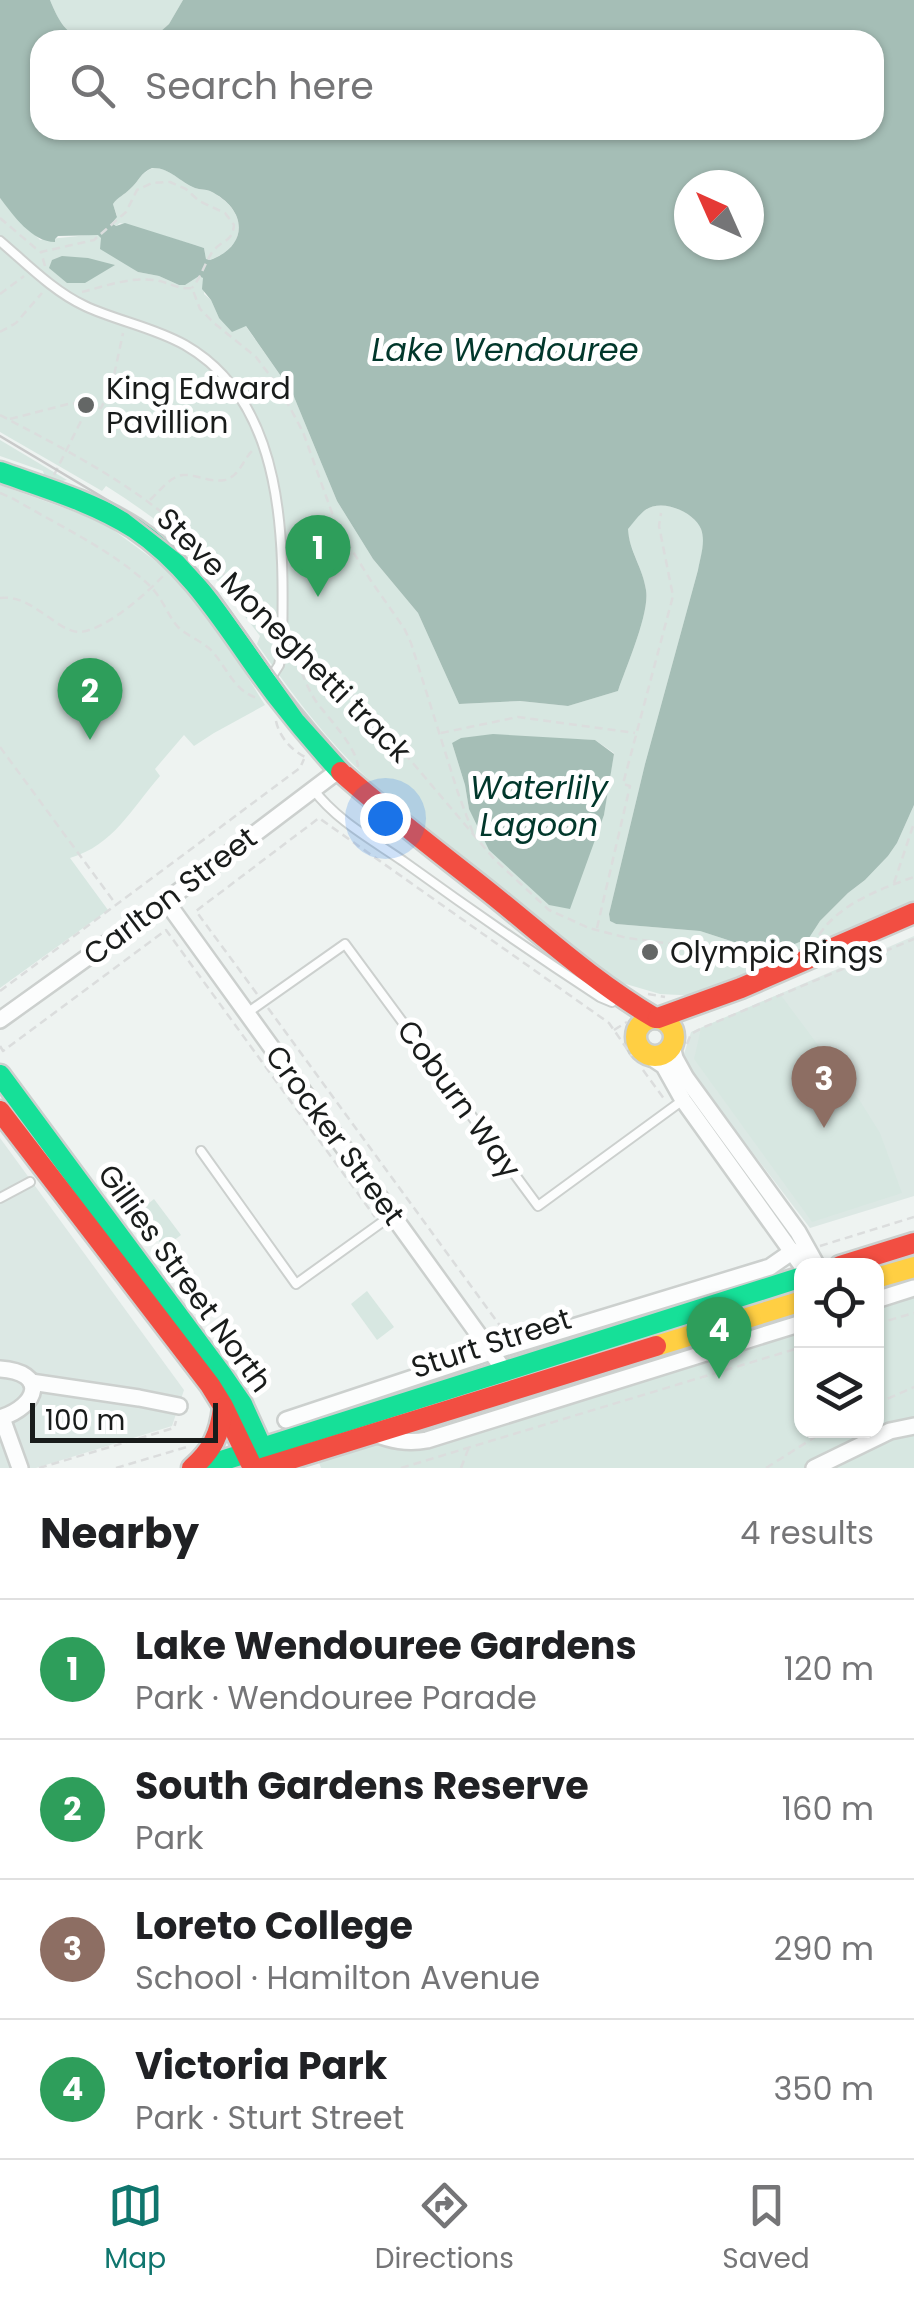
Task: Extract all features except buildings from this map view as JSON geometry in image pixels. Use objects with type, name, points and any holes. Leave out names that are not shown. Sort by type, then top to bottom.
[{"type":"main road","points":[[0,472],[77,499],[118,519],[164,552],[203,592],[265,692],[348,769],[382,809],[616,999],[671,1025],[677,1045]]},
{"type":"main road","points":[[636,1046],[642,1023],[707,1001],[914,913]]},
{"type":"main road","points":[[616,999],[633,1023],[636,1046]]},
{"type":"main road","points":[[636,1046],[661,1055],[677,1045],[682,1028],[707,1001]]},
{"type":"main road","name":"Gillies Street North","points":[[0,1075],[33,1137],[261,1462]]},
{"type":"main road","name":"Gillies Street North","points":[[1,1113],[33,1137],[222,1375],[242,1404],[261,1462]]},
{"type":"main road","points":[[862,1258],[911,1240]]},
{"type":"main road","points":[[884,1276],[914,1267]]},
{"type":"main road","name":"Sturt Street","points":[[261,1462],[504,1370],[794,1279]]},
{"type":"main road","name":"Sturt Street","points":[[199,1468],[261,1462],[372,1433],[794,1303]]},
{"type":"main road","points":[[191,1468],[208,1453],[220,1434],[223,1406]]},
{"type":"street","name":"Carlton Street","points":[[0,1020],[313,789],[348,769]]},
{"type":"street","name":"Crocker Street","points":[[166,900],[386,1219],[504,1370]]},
{"type":"street","points":[[677,1045],[674,1056],[686,1078],[801,1256]]},
{"type":"street","points":[[636,1046],[664,1066],[683,1100],[801,1256]]},
{"type":"street","name":"Sturt Street","points":[[286,1420],[801,1256]]},
{"type":"street","points":[[884,1297],[914,1288]]},
{"type":"street","name":"Sturt Street","points":[[372,1433],[399,1442],[426,1440],[794,1325]]},
{"type":"street","points":[[0,1368],[20,1373],[31,1382],[178,1406]]},
{"type":"street","points":[[20,1468],[1,1418],[29,1401],[31,1382]]},
{"type":"street","points":[[814,1468],[890,1431],[914,1426]]},
{"type":"lane","points":[[0,241],[50,284],[85,306],[170,338],[206,360],[236,390],[248,409],[278,498],[286,637],[265,692]]},
{"type":"lane","points":[[313,789],[335,814],[497,928],[600,997],[616,999]]},
{"type":"lane","name":"Coburn Way","points":[[247,1014],[345,944],[538,1206],[683,1100]]},
{"type":"lane","points":[[201,1151],[296,1284],[386,1219]]},
{"type":"lane","points":[[0,1198],[30,1182]]},
{"type":"path","points":[[100,237],[126,212],[132,196],[142,187],[170,182],[186,189],[194,198],[225,213],[234,225],[232,235],[216,248],[192,288]]},
{"type":"path","points":[[0,218],[41,252]]},
{"type":"path","points":[[0,294],[33,269]]},
{"type":"path","points":[[0,332],[16,323],[50,284]]},
{"type":"path","points":[[9,419],[72,403],[101,408],[112,385],[128,322]]},
{"type":"path","points":[[37,513],[88,407]]},
{"type":"path","name":"Steve Moneghetti track","points":[[0,415],[149,501],[195,542],[252,610],[362,703],[476,839],[538,902],[558,915],[633,940],[702,948],[770,962]]},
{"type":"path","points":[[149,501],[173,478],[184,475],[226,480],[240,469],[249,452],[258,448]]},
{"type":"path","points":[[0,493],[98,547],[152,588],[176,625],[211,651],[241,690],[265,692]]},
{"type":"path","points":[[597,930],[630,786],[623,784],[674,596],[659,526],[661,513]]},
{"type":"path","points":[[0,598],[25,602],[62,626],[80,632],[114,617],[152,588]]},
{"type":"path","points":[[286,637],[304,680],[357,758],[348,769]]},
{"type":"path","points":[[441,733],[518,716],[636,733]]},
{"type":"path","points":[[276,718],[277,728],[288,744],[305,757]]},
{"type":"path","points":[[326,731],[332,724]]},
{"type":"path","points":[[0,747],[116,904]]},
{"type":"path","points":[[0,991],[300,768],[308,750]]},
{"type":"path","points":[[501,1326],[196,911],[319,818],[636,1046]]},
{"type":"path","points":[[894,884],[914,823]]},
{"type":"path","points":[[814,944],[836,914],[914,877]]},
{"type":"path","points":[[1,1049],[166,930],[386,1219]]},
{"type":"path","points":[[677,1045],[702,1028],[914,939]]},
{"type":"path","points":[[616,999],[638,991],[670,997]]},
{"type":"path","points":[[801,1256],[914,1217]]},
{"type":"path","points":[[884,1322],[914,1313]]},
{"type":"path","points":[[400,1468],[799,1348]]},
{"type":"path","points":[[884,1400],[914,1387]]},
{"type":"path","points":[[39,1468],[174,1428]]},
{"type":"path","points":[[766,1468],[813,1438]]},
{"type":"path","points":[[116,1468],[202,1443]]},
{"type":"path","points":[[461,1468],[469,1447]]},
{"type":"shaded area","points":[[50,0],[183,0],[162,30],[68,30]]},
{"type":"shaded area","points":[[153,168],[222,199],[237,217],[239,227],[232,245],[210,260],[206,259],[204,248],[120,223],[116,226],[112,222],[117,216],[113,204]]},
{"type":"shaded area","points":[[0,198],[40,240],[98,234],[138,272],[179,285],[199,275],[204,278],[204,294],[219,318],[245,325],[292,392],[337,501],[373,559],[418,613],[459,704],[520,701],[568,706],[618,691],[646,600],[627,529],[651,507],[668,506],[684,512],[701,529],[702,550],[645,764],[610,921],[700,931],[771,954],[809,938],[820,921],[865,880],[897,843],[914,805],[914,901],[699,996],[660,994],[619,982],[353,765],[287,686],[257,644],[260,636],[197,554],[190,557],[180,547],[183,541],[106,486],[102,491],[0,432]],"holes":[[[544,738],[595,740],[614,753],[604,815],[586,861],[469,809],[452,743]]]},
{"type":"shaded area","points":[[0,440],[67,480],[45,478],[43,471],[0,456]]},
{"type":"shaded area","points":[[0,485],[103,524],[107,522],[162,562],[230,649],[265,705],[194,746],[184,735],[155,769],[160,776],[121,824],[99,844],[70,858],[108,910],[0,988]]},
{"type":"shaded area","points":[[914,936],[914,1196],[810,1228],[682,1060],[691,1032]]},
{"type":"shaded area","points":[[780,994],[880,1133],[902,1193],[812,1222],[694,1059],[701,1028]]},
{"type":"shaded area","points":[[0,1138],[184,1390],[172,1426],[36,1468],[0,1468]]},
{"type":"shaded area","points":[[154,1199],[181,1235],[164,1248],[138,1212]]},
{"type":"shaded area","points":[[367,1291],[394,1327],[377,1340],[351,1304]]},
{"type":"shaded area","points":[[914,1292],[914,1468],[321,1468],[318,1460],[378,1442],[399,1447],[794,1329],[794,1438],[884,1438],[884,1302]]},
{"type":"water","name":"Lake Wendouree","points":[[0,0],[50,0],[68,30],[30,30],[30,140],[884,140],[884,30],[162,30],[183,0],[914,0],[914,805],[888,856],[820,921],[809,938],[771,954],[700,931],[610,921],[645,764],[698,570],[703,539],[692,517],[668,506],[651,507],[628,529],[646,600],[618,691],[568,706],[520,701],[459,704],[418,613],[373,559],[337,501],[292,392],[246,326],[232,332],[219,318],[202,289],[203,278],[199,276],[179,285],[138,272],[100,249],[98,235],[58,236],[55,242],[39,238],[0,198]],"holes":[[[152,168],[164,170],[222,199],[237,217],[239,227],[232,245],[210,260],[206,259],[204,248],[125,223],[112,223],[117,217],[113,204]]]},
{"type":"water","points":[[62,256],[115,265],[85,283],[67,283],[49,268],[52,260]]},
{"type":"water","name":"Waterlily Lagoon","points":[[493,734],[595,740],[614,754],[604,815],[570,909],[549,905],[489,850],[469,809],[452,743]]},
{"type":"tram line","points":[[0,436],[129,513],[183,555],[216,591],[304,715],[350,766]]},
{"type":"traffic: fast","points":[[0,472],[102,511],[156,545],[195,584],[277,696],[341,772]]},
{"type":"traffic: fast","points":[[0,1075],[222,1375],[242,1404],[266,1457]]},
{"type":"traffic: fast","points":[[199,1468],[794,1280]]},
{"type":"traffic: slow","points":[[655,1018],[669,1023],[674,1037],[669,1051],[655,1056],[641,1051],[636,1037],[641,1023],[655,1018]]},
{"type":"traffic: slow","points":[[884,1276],[914,1267]]},
{"type":"traffic: slow","points":[[656,1346],[794,1303]]},
{"type":"traffic: jam","points":[[341,772],[567,956],[655,1018]]},
{"type":"traffic: jam","points":[[658,1018],[741,988],[914,913]]},
{"type":"traffic: jam","points":[[0,1111],[210,1385],[250,1462]]},
{"type":"traffic: jam","points":[[866,1258],[914,1243]]},
{"type":"traffic: jam","points":[[262,1468],[656,1346]]},
{"type":"traffic: jam","points":[[192,1468],[214,1441],[223,1408]]},
{"type":"place","name":"King Edward Pavillion","points":[[86,405]]},
{"type":"place","name":"Lake Wendouree Gardens","points":[[318,597]]},
{"type":"place","name":"South Gardens Reserve","points":[[90,740]]},
{"type":"place","name":"Olympic Rings","points":[[650,952]]},
{"type":"place","name":"Loreto College","points":[[824,1128]]},
{"type":"place","name":"Victoria Park","points":[[719,1379]]}]
